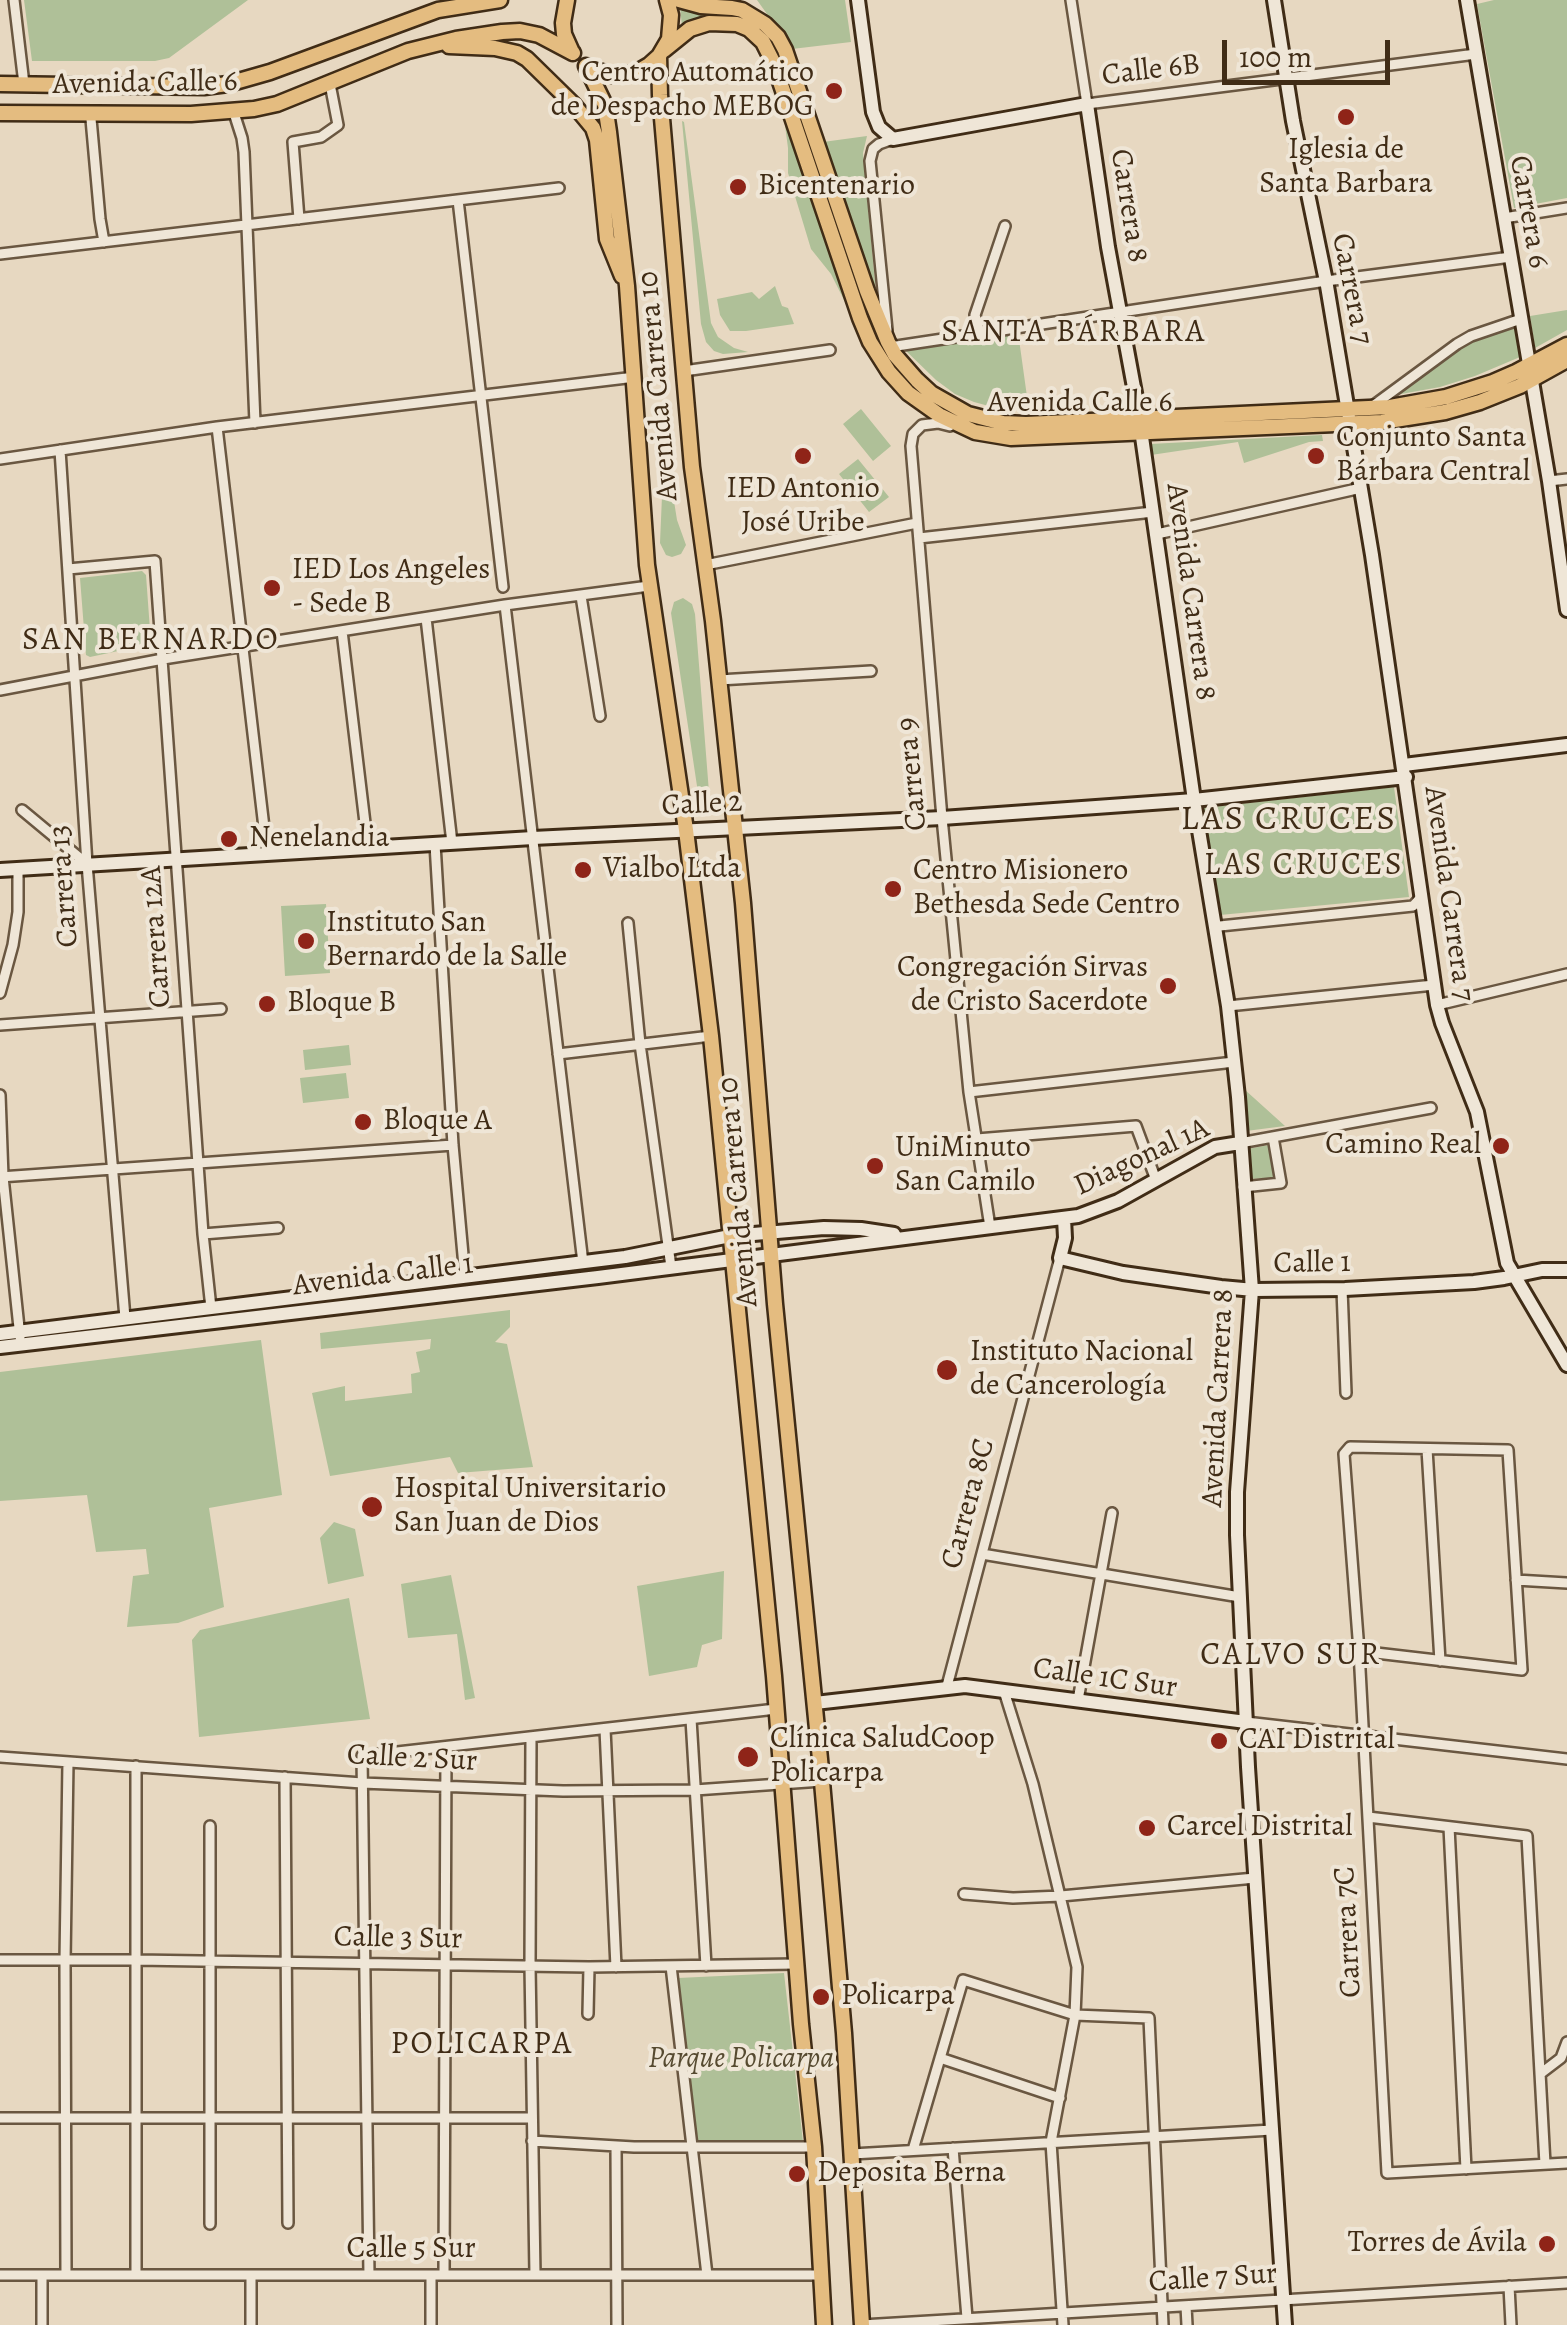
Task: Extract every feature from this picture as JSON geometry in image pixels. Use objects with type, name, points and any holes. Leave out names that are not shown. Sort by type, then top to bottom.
[{"type":"main road","name":"Avenida Calle 6","points":[[0,84],[228,84],[438,10],[500,0]]},
{"type":"main road","points":[[567,0],[562,23],[568,44],[586,66]]},
{"type":"main road","name":"Avenida Carrera 10","points":[[668,0],[672,27],[661,53],[660,95],[692,468],[734,828],[822,1781],[844,2033],[862,2325]]},
{"type":"main road","points":[[679,0],[742,10],[772,30]]},
{"type":"main road","name":"Avenida Calle 6","points":[[749,0],[784,50],[860,274],[889,345],[904,368],[932,393],[977,417],[1003,423],[1140,426]]},
{"type":"main road","name":"Avenida Calle 6","points":[[586,66],[623,75],[637,72],[690,29],[709,23],[736,24],[763,42],[870,342],[889,372],[908,392],[967,430],[1011,438],[1140,426],[1445,412],[1500,395],[1567,344]]},
{"type":"main road","name":"Avenida Calle 6","points":[[0,113],[234,112],[277,104],[428,46],[481,34],[520,31],[548,38],[573,53]]},
{"type":"main road","points":[[428,46],[495,48],[517,53],[536,66],[582,114],[598,140],[607,238],[628,286]]},
{"type":"main road","name":"Avenida Carrera 10","points":[[586,66],[608,118],[628,286],[649,586],[686,830],[711,1036],[776,1709],[814,2147],[824,2325]]},
{"type":"main road","name":"Avenida Calle 6","points":[[1349,417],[1370,408],[1446,397],[1567,360]]},
{"type":"street","points":[[14,0],[24,84]]},
{"type":"street","points":[[858,0],[872,112],[879,127],[894,139]]},
{"type":"street","name":"Carrera 8","points":[[1072,0],[1140,426]]},
{"type":"street","name":"Carrera 7","points":[[1274,0],[1349,417]]},
{"type":"street","name":"Carrera 6","points":[[1467,0],[1549,481],[1567,610]]},
{"type":"street","name":"Calle 6B","points":[[894,139],[1087,104],[1476,54]]},
{"type":"street","points":[[300,219],[293,142],[321,137],[338,126],[331,89]]},
{"type":"street","points":[[94,112],[90,119],[104,242]]},
{"type":"street","points":[[234,112],[244,152],[255,423]]},
{"type":"street","points":[[894,139],[879,144],[870,161],[889,345],[1511,257]]},
{"type":"street","points":[[0,254],[559,188]]},
{"type":"street","points":[[458,200],[503,587]]},
{"type":"street","points":[[1504,218],[1567,208]]},
{"type":"street","points":[[980,334],[975,315],[1006,226]]},
{"type":"street","points":[[1370,408],[1470,336],[1521,318]]},
{"type":"street","points":[[684,370],[830,350]]},
{"type":"street","points":[[0,459],[216,428],[635,377]]},
{"type":"street","name":"Avenida Carrera 7","points":[[1349,417],[1405,771],[1418,901],[1426,916],[1442,1023],[1477,1112],[1503,1248],[1514,1276],[1567,1365]]},
{"type":"street","name":"Carrera 9","points":[[967,430],[929,423],[913,434],[911,446],[942,818],[970,1092],[990,1227]]},
{"type":"street","name":"Avenida Carrera 8","points":[[1140,426],[1228,1006],[1252,1290],[1237,1492],[1240,1598],[1285,2325]]},
{"type":"street","points":[[216,428],[267,853]]},
{"type":"street","name":"Carrera 13","points":[[60,450],[87,864],[126,1325]]},
{"type":"street","points":[[1549,481],[1567,479]]},
{"type":"street","points":[[1156,534],[1361,488]]},
{"type":"street","points":[[919,538],[1154,512]]},
{"type":"street","points":[[705,565],[918,523]]},
{"type":"street","name":"Carrera 12A","points":[[68,569],[156,561],[211,1308]]},
{"type":"street","points":[[0,690],[242,646],[649,586]]},
{"type":"street","points":[[581,596],[600,716]]},
{"type":"street","points":[[506,605],[583,1263]]},
{"type":"street","points":[[426,618],[452,843]]},
{"type":"street","points":[[342,631],[368,848]]},
{"type":"street","points":[[719,680],[871,670]]},
{"type":"street","name":"Calle 2","points":[[0,870],[942,818],[1194,800],[1567,746]]},
{"type":"street","points":[[22,810],[87,864]]},
{"type":"street","points":[[435,844],[465,1278]]},
{"type":"street","points":[[0,992],[18,912],[18,869]]},
{"type":"street","points":[[1217,927],[1418,901]]},
{"type":"street","points":[[628,923],[670,1266]]},
{"type":"street","points":[[1438,1005],[1567,974]]},
{"type":"street","points":[[1228,1006],[1434,984]]},
{"type":"street","points":[[0,1024],[221,1009]]},
{"type":"street","points":[[558,1054],[711,1036]]},
{"type":"street","points":[[970,1092],[1234,1062]]},
{"type":"street","points":[[0,1095],[2,1177],[20,1338]]},
{"type":"street","points":[[1240,1143],[1432,1108]]},
{"type":"street","points":[[977,1139],[1136,1126],[1156,1180]]},
{"type":"street","points":[[1243,1187],[1281,1183],[1274,1137]]},
{"type":"street","name":"Diagonal 1A","points":[[1064,1218],[1104,1208],[1210,1150],[1240,1143]]},
{"type":"street","points":[[2,1177],[453,1145]]},
{"type":"street","points":[[771,1254],[1064,1218]]},
{"type":"street","name":"Carrera 8C","points":[[947,1686],[1060,1258],[1064,1218]]},
{"type":"street","points":[[203,1234],[278,1228]]},
{"type":"street","points":[[770,1232],[844,1228],[912,1236]]},
{"type":"street","name":"Avenida Calle 1","points":[[126,1325],[211,1308],[583,1263],[770,1232]]},
{"type":"street","name":"Avenida Calle 1","points":[[0,1347],[20,1338],[126,1325],[771,1254]]},
{"type":"street","name":"Calle 1","points":[[1060,1258],[1160,1279],[1252,1290],[1474,1282],[1542,1270],[1567,1270]]},
{"type":"street","points":[[1342,1289],[1346,1393]]},
{"type":"street","name":"Avenida Calle 1","points":[[0,1334],[20,1338]]},
{"type":"street","name":"Carrera 7C","points":[[1427,1449],[1350,1446],[1344,1454],[1359,1651],[1387,2173],[1466,2169]]},
{"type":"street","points":[[1359,1651],[1522,1670],[1508,1450],[1427,1449],[1440,1660]]},
{"type":"street","points":[[1078,1700],[1112,1514]]},
{"type":"street","points":[[982,1554],[1240,1598]]},
{"type":"street","points":[[1516,1580],[1567,1583]]},
{"type":"street","name":"Calle 1C Sur","points":[[814,1703],[965,1686],[1567,1759]]},
{"type":"street","points":[[1004,1691],[1033,1784],[1077,1967],[1075,2015],[1051,2142],[1063,2325]]},
{"type":"street","points":[[369,2275],[362,1756],[776,1709]]},
{"type":"street","points":[[691,1719],[706,1966]]},
{"type":"street","points":[[605,1729],[616,1967]]},
{"type":"street","points":[[531,1738],[534,2275]]},
{"type":"street","points":[[444,2275],[446,1747]]},
{"type":"street","name":"Calle 2 Sur","points":[[0,1757],[362,1783],[530,1790],[695,1790],[822,1781]]},
{"type":"street","points":[[66,2275],[64,1961],[68,1762]]},
{"type":"street","points":[[136,1766],[136,2275]]},
{"type":"street","points":[[284,1776],[288,2223]]},
{"type":"street","points":[[1368,1817],[1527,1836],[1545,2164]]},
{"type":"street","points":[[210,1826],[210,2224]]},
{"type":"street","points":[[1449,1826],[1466,2169],[1567,2163]]},
{"type":"street","points":[[964,1894],[1061,1896],[1255,1878]]},
{"type":"street","name":"Calle 3 Sur","points":[[0,1960],[588,1967],[796,1964]]},
{"type":"street","points":[[671,1966],[707,2275]]},
{"type":"street","points":[[588,1967],[588,2014]]},
{"type":"street","points":[[913,2150],[963,1980],[1075,2015],[1149,2018],[1164,2325]]},
{"type":"street","points":[[1540,2074],[1560,2058],[1567,2042]]},
{"type":"street","points":[[940,2058],[1060,2098]]},
{"type":"street","points":[[0,2118],[532,2118]]},
{"type":"street","points":[[852,2154],[1272,2130]]},
{"type":"street","points":[[532,2141],[616,2146],[814,2147]]},
{"type":"street","points":[[616,2146],[617,2325]]},
{"type":"street","points":[[953,2148],[967,2318]]},
{"type":"street","name":"Calle 5 Sur","points":[[0,2275],[822,2275]]},
{"type":"street","points":[[42,2275],[42,2325]]},
{"type":"street","points":[[250,2325],[251,2275]]},
{"type":"street","points":[[431,2275],[431,2325]]},
{"type":"street","name":"Calle 7 Sur","points":[[862,2325],[1567,2283]]},
{"type":"street","points":[[1510,2286],[1512,2325]]},
{"type":"street","points":[[1186,2306],[1187,2325]]},
{"type":"green space","points":[[24,0],[248,0],[169,58],[32,61]]},
{"type":"green space","points":[[757,0],[845,0],[851,42],[792,49]]},
{"type":"green space","points":[[1494,0],[1567,0],[1567,198],[1514,208],[1477,4]]},
{"type":"green space","points":[[680,6],[754,20],[775,44],[873,325],[897,368],[939,404],[1029,429],[1030,433],[987,429],[958,419],[915,392],[893,370],[869,327],[779,62],[739,19],[711,17],[682,27]]},
{"type":"green space","points":[[783,110],[854,320],[831,274],[811,249],[788,173]]},
{"type":"green space","points":[[682,121],[711,323],[718,337],[748,352],[723,354],[706,342],[701,324]]},
{"type":"green space","points":[[867,136],[863,153],[876,293],[823,142]]},
{"type":"green space","points":[[775,286],[794,324],[730,331],[720,315],[717,299],[752,292],[759,299]]},
{"type":"green space","points":[[1567,310],[1567,330],[1535,348],[1530,316]]},
{"type":"green space","points":[[1516,323],[1520,357],[1440,387],[1390,396],[1462,345]]},
{"type":"green space","points":[[1018,332],[1029,411],[1000,409],[955,394],[903,348]]},
{"type":"green space","points":[[861,409],[891,446],[873,461],[843,424]]},
{"type":"green space","points":[[1322,435],[1323,441],[1244,463],[1238,442],[1151,455],[1150,444]]},
{"type":"green space","points":[[858,459],[889,497],[869,512],[839,474]]},
{"type":"green space","points":[[673,495],[686,545],[681,554],[672,557],[666,555],[660,543],[662,496]]},
{"type":"green space","points":[[142,571],[146,575],[151,644],[86,655],[80,578]]},
{"type":"green space","points":[[683,598],[692,604],[695,614],[710,805],[700,806],[671,613],[674,602]]},
{"type":"green space","points":[[1394,787],[1409,897],[1220,915],[1203,808]]},
{"type":"green space","points":[[326,904],[330,973],[285,976],[281,906]]},
{"type":"green space","points":[[349,1045],[351,1065],[305,1070],[303,1050]]},
{"type":"green space","points":[[346,1073],[349,1098],[303,1103],[300,1078]]},
{"type":"green space","points":[[1244,1089],[1285,1126],[1246,1131]]},
{"type":"green space","points":[[1269,1145],[1274,1178],[1249,1179],[1247,1149]]},
{"type":"green space","points":[[510,1310],[510,1327],[495,1342],[507,1344],[533,1467],[458,1473],[450,1457],[330,1476],[312,1393],[345,1386],[345,1401],[412,1393],[411,1374],[420,1372],[416,1352],[430,1349],[431,1339],[321,1349],[320,1333]]},
{"type":"green space","points":[[261,1340],[282,1495],[209,1508],[224,1607],[178,1623],[127,1627],[133,1576],[149,1574],[146,1549],[96,1552],[87,1495],[0,1501],[0,1372]]},
{"type":"green space","points":[[334,1522],[355,1529],[364,1576],[328,1584],[320,1538]]},
{"type":"green space","points":[[724,1571],[722,1639],[702,1645],[697,1667],[649,1676],[637,1586]]},
{"type":"green space","points":[[451,1575],[475,1698],[465,1700],[457,1634],[408,1638],[401,1584]]},
{"type":"green space","points":[[349,1598],[370,1719],[199,1737],[192,1640],[200,1630]]},
{"type":"green space","name":"Parque Policarpa","points":[[784,1973],[803,2142],[697,2143],[678,1978]]},
{"type":"place","name":"Centro Automático de Despacho MEBOG","points":[[834,91]]},
{"type":"place","name":"Iglesia de Santa Barbara","points":[[1346,117]]},
{"type":"place","name":"Bicentenario","points":[[738,187]]},
{"type":"place","name":"IED Antonio José Uribe","points":[[803,456]]},
{"type":"place","name":"Conjunto Santa Bárbara Central","points":[[1316,456]]},
{"type":"place","name":"IED Los Angeles - Sede B","points":[[272,588]]},
{"type":"place","name":"Nenelandia","points":[[229,839]]},
{"type":"place","name":"Vialbo Ltda","points":[[583,870]]},
{"type":"place","name":"Centro Misionero Bethesda Sede Centro","points":[[893,889]]},
{"type":"place","name":"Instituto San Bernardo de la Salle","points":[[306,941]]},
{"type":"place","name":"Congregación Sirvas de Cristo Sacerdote","points":[[1168,986]]},
{"type":"place","name":"Bloque B","points":[[267,1004]]},
{"type":"place","name":"Bloque A","points":[[363,1122]]},
{"type":"place","name":"Camino Real","points":[[1501,1146]]},
{"type":"place","name":"UniMinuto San Camilo","points":[[875,1166]]},
{"type":"place","name":"Instituto Nacional de Cancerología","points":[[947,1370]]},
{"type":"place","name":"Hospital Universitario San Juan de Dios","points":[[372,1507]]},
{"type":"place","name":"CAI Distrital","points":[[1219,1741]]},
{"type":"place","name":"Clínica SaludCoop Policarpa","points":[[748,1757]]},
{"type":"place","name":"Carcel Distrital","points":[[1147,1828]]},
{"type":"place","name":"Policarpa","points":[[821,1997]]},
{"type":"place","name":"Deposita Berna","points":[[797,2174]]},
{"type":"place","name":"Torres de Ávila","points":[[1547,2244]]},
{"type":"district","name":"SANTA BÁRBARA","points":[[1074,333]]},
{"type":"district","name":"SAN BERNARDO","points":[[151,641]]},
{"type":"district","name":"LAS CRUCES","points":[[1289,820]]},
{"type":"district","name":"LAS CRUCES","points":[[1304,866]]},
{"type":"district","name":"CALVO SUR","points":[[1291,1656]]},
{"type":"district","name":"POLICARPA","points":[[482,2045]]}]
